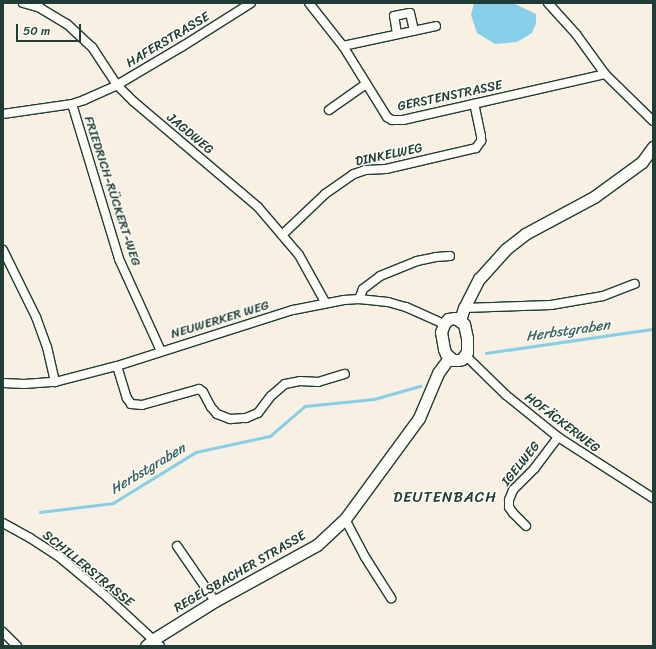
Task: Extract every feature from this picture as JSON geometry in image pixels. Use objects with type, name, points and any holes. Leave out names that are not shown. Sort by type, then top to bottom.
[{"type":"street","name":"JAGDWEG","points":[[23,3],[40,8],[67,24],[92,47],[117,85],[133,101],[258,207],[299,255],[325,302]]},
{"type":"street","name":"HAFERSTRASSE","points":[[3,114],[72,104],[117,85],[251,3]]},
{"type":"street","name":"GERSTENSTRASSE","points":[[309,3],[343,46],[386,117],[392,120],[403,120],[605,74]]},
{"type":"street","points":[[548,3],[576,34],[605,74],[653,121]]},
{"type":"street","points":[[397,34],[394,16],[410,13],[414,30]]},
{"type":"street","points":[[343,46],[436,26]]},
{"type":"street","points":[[329,110],[366,84]]},
{"type":"street","name":"FRIEDRICH-RÜCKERT-WEG","points":[[72,104],[119,259],[161,351]]},
{"type":"street","name":"DINKELWEG","points":[[282,234],[325,194],[354,174],[365,170],[386,169],[476,148],[481,141],[481,136],[474,104]]},
{"type":"street","points":[[460,320],[464,308],[479,279],[506,249],[525,234],[594,197],[642,162],[653,147]]},
{"type":"street","points":[[3,250],[6,262],[43,334],[55,382]]},
{"type":"street","points":[[359,299],[363,289],[380,276],[417,261],[450,256]]},
{"type":"street","points":[[464,308],[551,305],[603,296],[635,284]]},
{"type":"street","name":"NEUWERKER WEG","points":[[3,383],[24,384],[55,382],[117,366],[293,310],[325,302],[359,299],[388,302],[406,306],[444,324]]},
{"type":"street","points":[[451,318],[460,320],[464,324],[468,348],[465,355],[458,360],[449,358],[444,349],[442,332],[444,324],[451,318]]},
{"type":"street","name":"HOFÄCKERWEG","points":[[465,355],[506,395],[558,437],[653,498]]},
{"type":"street","name":"REGELSBACHER STRASSE","points":[[153,644],[215,601],[317,545],[344,519],[418,418],[438,373],[449,358]]},
{"type":"street","points":[[117,366],[127,398],[131,404],[142,405],[199,389],[204,392],[211,408],[216,414],[230,419],[246,418],[258,414],[271,396],[285,384],[300,381],[318,382],[345,374]]},
{"type":"street","name":"IGELWEG","points":[[526,526],[509,507],[509,500],[513,490],[534,469],[558,437]]},
{"type":"street","points":[[344,519],[365,557],[391,598]]},
{"type":"street","name":"SCHILLERSTRASSE","points":[[3,523],[58,556],[153,644]]},
{"type":"street","points":[[177,546],[215,601]]},
{"type":"street","points":[[3,632],[17,646]]},
{"type":"water","points":[[474,3],[515,4],[536,14],[536,23],[532,33],[517,42],[495,44],[477,33],[471,15]]},
{"type":"waterway","name":"Herbstgraben","points":[[486,353],[653,329]]},
{"type":"waterway","name":"Herbstgraben","points":[[40,512],[113,503],[196,452],[270,436],[305,406],[374,399],[420,386]]},
{"type":"district","name":"DEUTENBACH","points":[[445,498]]}]
